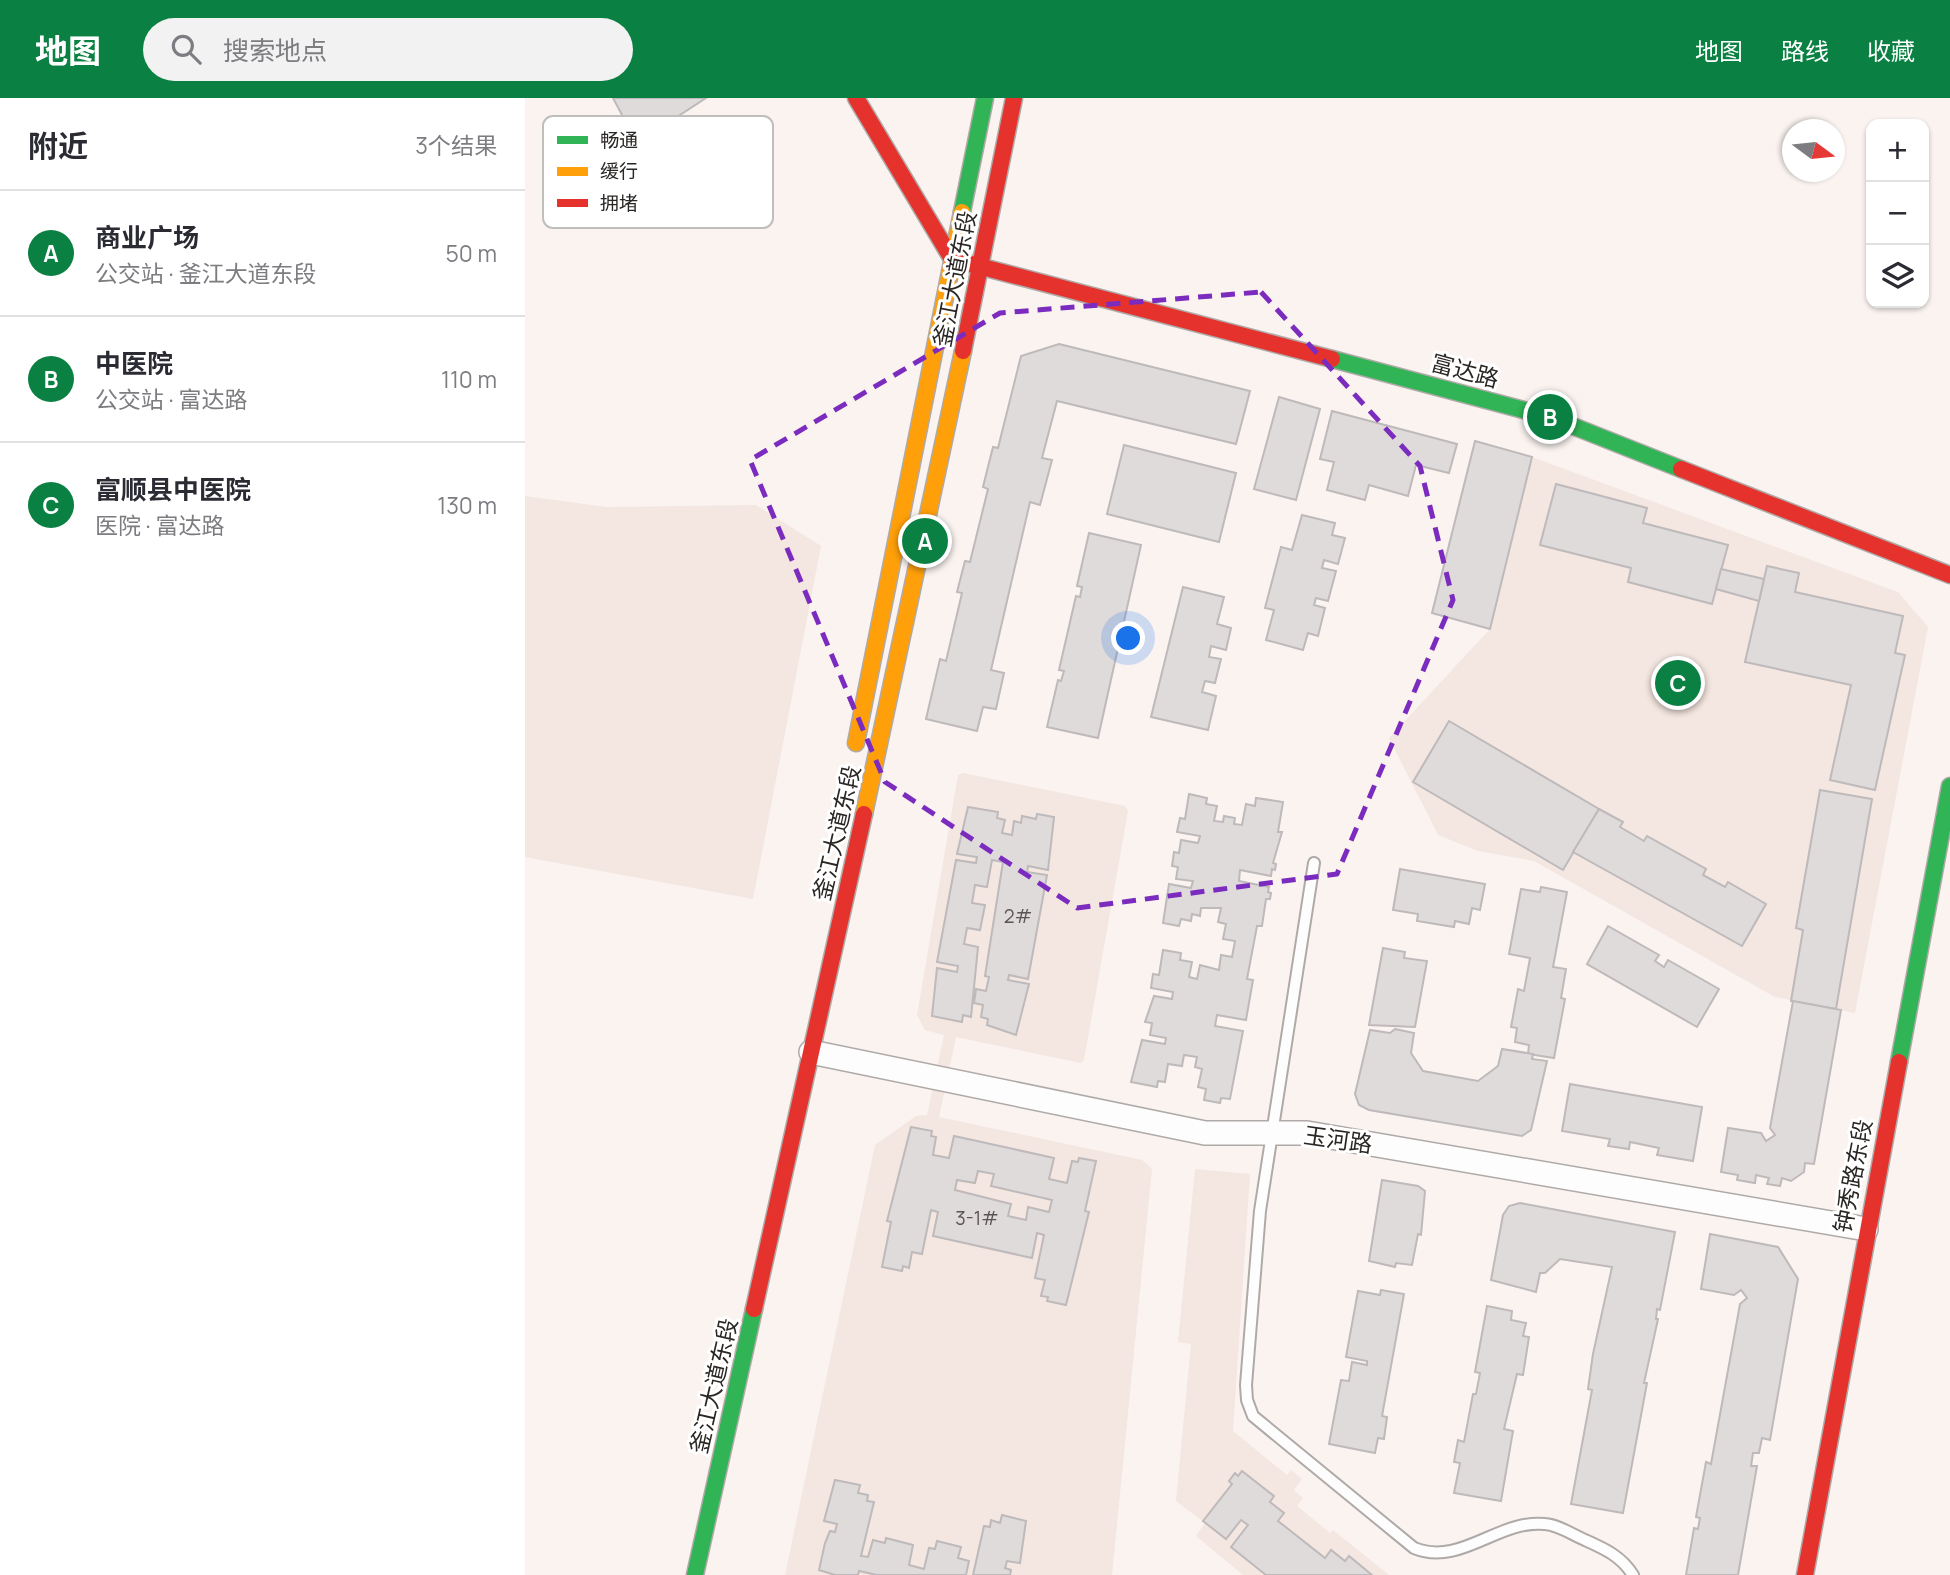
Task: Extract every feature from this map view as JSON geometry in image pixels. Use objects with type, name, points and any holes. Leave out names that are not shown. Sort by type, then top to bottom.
[{"type":"main road","points":[[856,98],[952,259]]},
{"type":"main road","name":"釜江大道东段","points":[[854,754],[985,98]]},
{"type":"main road","name":"釜江大道东段","points":[[695,1575],[925,541],[1014,98]]},
{"type":"main road","name":"富达路","points":[[952,259],[1550,417],[1950,575]]},
{"type":"main road","name":"钟秀路东段","points":[[1805,1575],[1866,1229],[1950,786]]},
{"type":"street","name":"玉河路","points":[[811,1052],[1205,1133],[1307,1133],[1866,1229]]},
{"type":"lane","points":[[1314,863],[1260,1211],[1246,1385],[1247,1400],[1253,1416],[1414,1548],[1447,1553],[1521,1527],[1546,1524],[1612,1552],[1625,1563],[1633,1575]]},
{"type":"highlighted area","points":[[1261,292],[1420,466],[1453,600],[1337,874],[1077,908],[885,782],[750,460],[1000,313]]},
{"type":"shaded area","points":[[1532,457],[1898,592],[1928,627],[1855,1013],[1775,997],[1534,861],[1478,851],[1438,835],[1389,738],[1490,629]]},
{"type":"shaded area","points":[[525,496],[606,507],[756,505],[821,546],[753,899],[525,857]]},
{"type":"shaded area","points":[[963,773],[1125,806],[1128,811],[1084,1060],[1081,1063],[956,1037],[939,1117],[1142,1160],[1152,1169],[1112,1575],[785,1575],[875,1145],[916,1116],[927,1115],[944,1035],[925,1030],[917,1015],[958,775]]},
{"type":"shaded area","points":[[1195,1169],[1250,1174],[1233,1431],[1287,1475],[1291,1470],[1302,1479],[1294,1490],[1303,1498],[1297,1506],[1330,1533],[1333,1530],[1389,1575],[1243,1575],[1196,1536],[1205,1523],[1176,1501],[1191,1344],[1178,1342]]},
{"type":"building","points":[[613,98],[706,98],[678,116],[623,116]]},
{"type":"building","points":[[1059,344],[1250,391],[1236,444],[1057,401],[1042,458],[1052,460],[1040,505],[1030,502],[991,670],[1004,673],[996,709],[983,707],[977,731],[926,719],[940,659],[946,661],[962,593],[957,592],[965,561],[970,562],[988,489],[983,487],[993,447],[998,448],[1021,356]]},
{"type":"building","points":[[1279,397],[1320,409],[1296,500],[1254,489]]},
{"type":"building","points":[[1332,411],[1457,444],[1449,473],[1416,465],[1408,496],[1369,485],[1365,500],[1327,490],[1334,462],[1320,459]]},
{"type":"building","points":[[1475,441],[1532,457],[1490,629],[1432,613]]},
{"type":"building","points":[[1124,445],[1236,473],[1219,542],[1107,514]]},
{"type":"building","points":[[1556,484],[1647,508],[1643,523],[1728,545],[1712,604],[1628,582],[1631,568],[1540,545]]},
{"type":"building","points":[[1302,515],[1335,523],[1332,535],[1345,538],[1338,564],[1324,560],[1322,568],[1336,571],[1328,601],[1316,598],[1314,605],[1325,608],[1318,636],[1308,633],[1303,650],[1266,640],[1274,610],[1265,608],[1281,547],[1292,550]]},
{"type":"building","points":[[1089,533],[1141,545],[1098,738],[1047,727],[1058,680],[1061,681],[1064,671],[1059,670],[1076,596],[1080,597],[1082,587],[1077,586]]},
{"type":"building","points":[[1767,566],[1799,573],[1795,592],[1903,616],[1895,653],[1905,655],[1875,790],[1830,780],[1851,685],[1745,662]]},
{"type":"building","points":[[1721,569],[1764,579],[1759,601],[1716,589]]},
{"type":"building","points":[[1183,587],[1224,597],[1217,624],[1231,628],[1226,650],[1211,646],[1209,657],[1221,659],[1215,683],[1205,681],[1202,692],[1216,696],[1208,730],[1151,717]]},
{"type":"building","points":[[1449,721],[1599,809],[1563,870],[1413,782]]},
{"type":"building","points":[[1820,790],[1872,799],[1836,1009],[1791,1001],[1803,930],[1796,928]]},
{"type":"building","points":[[1189,794],[1207,798],[1206,804],[1217,806],[1214,821],[1223,822],[1224,816],[1235,818],[1234,824],[1242,825],[1246,804],[1255,806],[1256,798],[1283,802],[1278,832],[1282,832],[1273,863],[1276,864],[1275,870],[1272,869],[1271,876],[1240,870],[1239,881],[1269,887],[1268,892],[1271,893],[1270,899],[1266,899],[1262,926],[1257,926],[1247,979],[1253,980],[1246,1020],[1217,1015],[1215,1026],[1243,1031],[1230,1099],[1221,1098],[1220,1103],[1204,1100],[1206,1089],[1198,1087],[1202,1069],[1195,1067],[1197,1057],[1184,1055],[1182,1066],[1168,1064],[1165,1082],[1158,1081],[1157,1087],[1131,1082],[1142,1040],[1165,1044],[1166,1038],[1150,1035],[1152,1023],[1145,1022],[1154,996],[1172,999],[1173,992],[1151,988],[1153,974],[1159,975],[1163,950],[1181,953],[1180,960],[1192,962],[1189,977],[1197,979],[1200,965],[1219,970],[1221,955],[1232,957],[1235,941],[1223,939],[1226,924],[1218,922],[1221,908],[1201,908],[1200,916],[1192,914],[1191,921],[1181,919],[1179,926],[1163,923],[1169,884],[1191,888],[1193,881],[1176,879],[1178,867],[1172,866],[1174,852],[1179,853],[1181,840],[1198,843],[1200,836],[1177,832],[1180,818],[1185,819]]},
{"type":"building","points":[[968,807],[998,812],[997,818],[1005,820],[1002,833],[1012,835],[1014,821],[1021,823],[1022,816],[1036,819],[1037,814],[1054,817],[1048,870],[1028,866],[1027,872],[1047,875],[1028,979],[1009,975],[1008,980],[1029,984],[1016,1035],[987,1025],[988,1019],[981,1017],[983,1005],[974,1003],[976,989],[986,991],[989,977],[985,976],[1003,862],[992,860],[987,887],[975,885],[972,903],[985,905],[980,930],[967,928],[964,944],[978,947],[971,1017],[963,1015],[962,1022],[932,1016],[937,968],[957,972],[958,966],[937,962],[956,860],[976,863],[977,857],[957,854]]},
{"type":"building","points":[[1599,809],[1623,822],[1620,827],[1644,841],[1647,836],[1706,869],[1703,875],[1725,887],[1728,882],[1766,904],[1742,946],[1573,852]]},
{"type":"building","points":[[1400,869],[1485,884],[1480,910],[1472,908],[1469,924],[1455,921],[1454,927],[1417,921],[1418,914],[1393,910]]},
{"type":"building","points":[[1541,887],[1567,892],[1553,967],[1566,969],[1561,998],[1565,999],[1554,1058],[1528,1054],[1529,1045],[1515,1042],[1517,1028],[1511,1027],[1518,989],[1524,991],[1530,958],[1509,954],[1521,889],[1540,892]]},
{"type":"building","points":[[1608,926],[1659,955],[1655,961],[1664,967],[1668,960],[1719,989],[1697,1027],[1587,964]]},
{"type":"building","points":[[1383,948],[1405,952],[1404,958],[1427,961],[1415,1027],[1369,1025]]},
{"type":"building","points":[[1793,1001],[1841,1010],[1814,1164],[1805,1163],[1804,1172],[1791,1181],[1782,1178],[1780,1186],[1767,1184],[1769,1178],[1756,1175],[1755,1183],[1737,1180],[1738,1175],[1721,1172],[1728,1128],[1761,1133],[1766,1141],[1775,1135],[1770,1128]]},
{"type":"building","points":[[1395,1029],[1414,1033],[1411,1053],[1423,1071],[1478,1081],[1498,1066],[1502,1049],[1533,1054],[1532,1059],[1547,1061],[1531,1130],[1522,1136],[1369,1110],[1359,1105],[1355,1094],[1370,1030],[1390,1033]]},
{"type":"building","points":[[1570,1084],[1702,1107],[1693,1161],[1657,1155],[1659,1148],[1630,1142],[1629,1149],[1608,1146],[1610,1139],[1562,1131]]},
{"type":"building","points":[[911,1127],[932,1131],[931,1136],[936,1137],[933,1155],[949,1158],[954,1136],[1054,1158],[1049,1179],[1067,1183],[1072,1161],[1078,1162],[1079,1158],[1096,1161],[1085,1211],[1089,1212],[1066,1305],[1047,1301],[1048,1297],[1041,1296],[1045,1280],[1035,1278],[1044,1235],[1037,1233],[1032,1258],[933,1236],[938,1212],[931,1210],[922,1254],[912,1252],[909,1268],[903,1266],[902,1271],[882,1267],[891,1222],[887,1221]],"holes":[[[978,1171],[994,1174],[991,1186],[1052,1200],[1049,1212],[1028,1207],[1026,1220],[1008,1216],[1011,1204],[955,1190],[957,1180],[975,1183]]]},
{"type":"building","points":[[1382,1180],[1418,1186],[1425,1191],[1421,1235],[1418,1234],[1412,1265],[1396,1263],[1395,1267],[1369,1261]]},
{"type":"building","points":[[1520,1203],[1675,1232],[1660,1310],[1657,1309],[1658,1319],[1644,1383],[1647,1383],[1623,1513],[1571,1504],[1592,1390],[1588,1389],[1593,1354],[1612,1267],[1560,1259],[1545,1273],[1540,1273],[1536,1292],[1491,1280],[1503,1215],[1509,1206]]},
{"type":"building","points":[[1710,1234],[1778,1247],[1798,1279],[1770,1440],[1762,1438],[1759,1453],[1753,1453],[1751,1466],[1757,1466],[1738,1575],[1686,1575],[1694,1528],[1698,1529],[1700,1518],[1696,1517],[1706,1462],[1711,1464],[1740,1304],[1747,1298],[1741,1290],[1734,1295],[1701,1289]]},
{"type":"building","points":[[1381,1290],[1404,1294],[1382,1416],[1387,1417],[1384,1439],[1378,1438],[1375,1453],[1329,1444],[1341,1380],[1349,1381],[1352,1362],[1367,1365],[1367,1361],[1346,1357],[1358,1291],[1380,1295]]},
{"type":"building","points":[[1487,1306],[1512,1311],[1511,1320],[1526,1323],[1523,1336],[1529,1337],[1523,1375],[1517,1374],[1504,1429],[1513,1431],[1501,1501],[1454,1493],[1460,1463],[1454,1462],[1458,1440],[1464,1442],[1473,1394],[1476,1394],[1480,1373],[1475,1372]]},
{"type":"building","points":[[1242,1471],[1274,1496],[1270,1502],[1284,1513],[1278,1521],[1325,1558],[1331,1550],[1345,1561],[1349,1556],[1372,1575],[1266,1575],[1231,1547],[1248,1525],[1241,1520],[1226,1539],[1203,1521],[1232,1484],[1229,1481],[1235,1473],[1238,1476]]},
{"type":"building","points":[[835,1480],[860,1485],[858,1493],[868,1495],[867,1501],[874,1502],[861,1556],[868,1557],[873,1540],[885,1543],[886,1538],[913,1545],[909,1565],[924,1569],[929,1548],[935,1549],[937,1541],[961,1547],[958,1558],[969,1561],[966,1575],[877,1575],[859,1571],[858,1575],[835,1575],[819,1570],[825,1543],[830,1531],[835,1532],[837,1524],[824,1521]]},
{"type":"building","points":[[1002,1515],[1026,1521],[1020,1563],[1007,1561],[1005,1568],[1011,1570],[1010,1575],[973,1575],[984,1526],[990,1527],[991,1520],[1000,1523]]},
{"type":"traffic: fast","points":[[962,212],[985,98]]},
{"type":"traffic: fast","points":[[1332,359],[1550,417],[1681,469]]},
{"type":"traffic: fast","points":[[1899,1062],[1950,786]]},
{"type":"traffic: fast","points":[[695,1575],[754,1309]]},
{"type":"traffic: slow","points":[[856,743],[962,212]]},
{"type":"traffic: slow","points":[[864,814],[963,351]]},
{"type":"traffic: jam","points":[[856,98],[952,259],[1332,359]]},
{"type":"traffic: jam","points":[[963,351],[1014,98]]},
{"type":"traffic: jam","points":[[1681,469],[1950,575]]},
{"type":"traffic: jam","points":[[754,1309],[864,814]]},
{"type":"traffic: jam","points":[[1805,1575],[1899,1062]]},
{"type":"place","name":"中医院","points":[[1550,417]]},
{"type":"place","name":"商业广场","points":[[925,541]]},
{"type":"place","name":"富顺县中医院","points":[[1678,683]]}]
